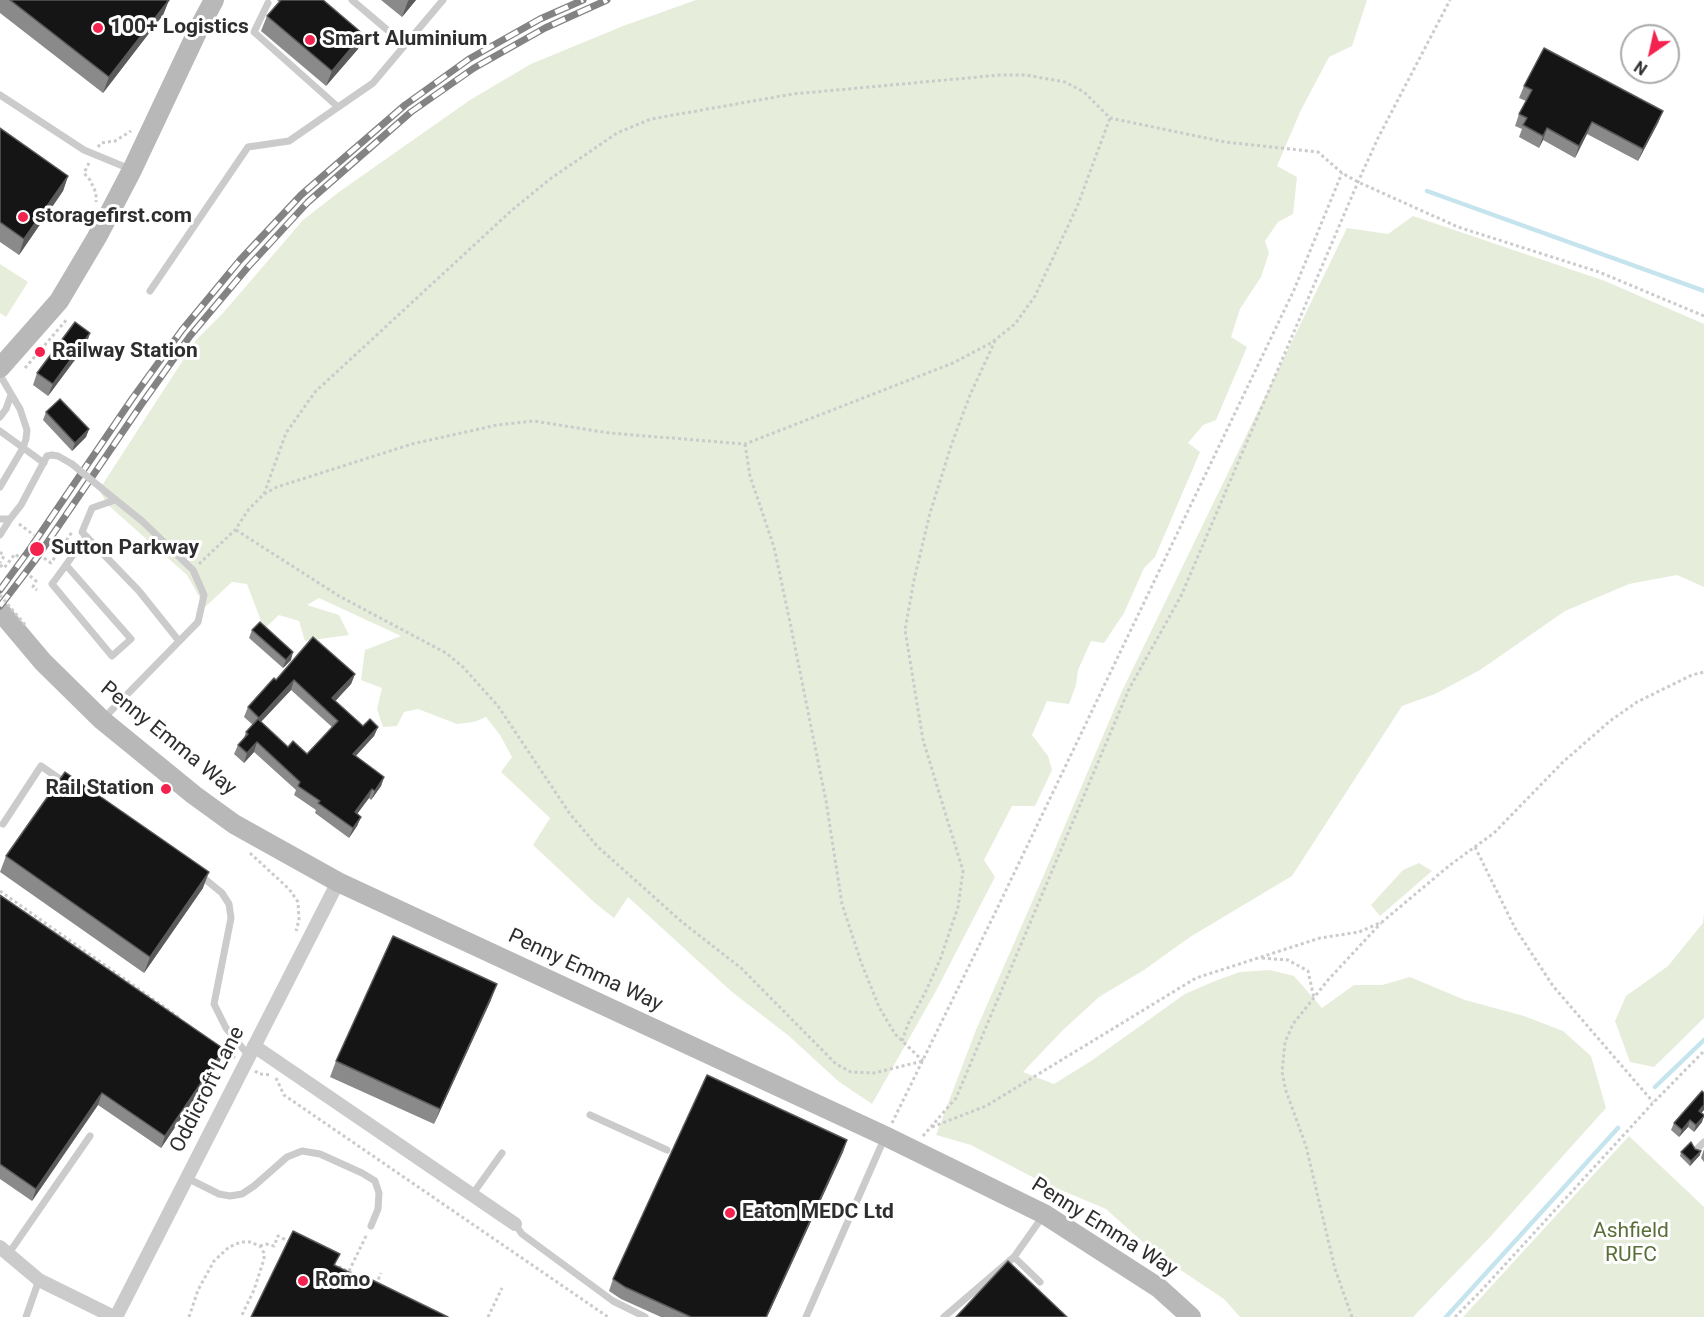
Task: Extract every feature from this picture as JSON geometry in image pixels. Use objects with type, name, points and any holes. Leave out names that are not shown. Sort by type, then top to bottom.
[{"type":"main road","points":[[0,368],[59,301],[97,237],[214,0]]},
{"type":"main road","name":"Penny Emma Way","points":[[0,611],[25,631],[43,662],[102,720],[194,795],[234,824],[338,882],[885,1136],[1044,1214],[1159,1288],[1191,1317]]},
{"type":"street","name":"Oddicroft Lane","points":[[115,1317],[338,882]]},
{"type":"street","points":[[249,1056],[515,1224]]},
{"type":"street","points":[[4,1250],[39,1280],[115,1317]]},
{"type":"lane","points":[[352,0],[405,45]]},
{"type":"lane","points":[[150,291],[248,147],[289,141],[373,83],[443,0]]},
{"type":"lane","points":[[268,3],[254,32],[338,107]]},
{"type":"lane","points":[[0,95],[84,150],[132,170]]},
{"type":"lane","points":[[0,375],[20,408],[27,430],[23,448],[0,487]]},
{"type":"lane","points":[[0,417],[11,395]]},
{"type":"lane","points":[[0,431],[44,463]]},
{"type":"lane","points":[[0,535],[28,494],[47,456],[58,456],[72,464],[142,521],[193,570],[204,595],[198,622],[102,720]]},
{"type":"lane","points":[[115,500],[92,508],[81,532],[139,591],[179,641]]},
{"type":"lane","points":[[0,519],[10,519]]},
{"type":"lane","points":[[66,565],[131,639],[112,656],[52,584],[86,536]]},
{"type":"lane","points":[[3,824],[41,766],[78,792]]},
{"type":"lane","points":[[191,868],[210,881],[230,904],[231,918],[214,1004],[226,1028],[249,1056]]},
{"type":"lane","points":[[590,1115],[667,1150]]},
{"type":"lane","points":[[4,1250],[90,1136]]},
{"type":"lane","points":[[806,1317],[885,1136]]},
{"type":"lane","points":[[1696,1149],[1704,1142]]},
{"type":"lane","points":[[187,1178],[219,1194],[230,1196],[242,1194],[287,1157],[302,1151],[320,1154],[375,1181],[379,1193],[378,1209],[371,1226]]},
{"type":"lane","points":[[472,1195],[502,1153]]},
{"type":"lane","points":[[944,1317],[1014,1257],[1044,1214]]},
{"type":"lane","points":[[515,1224],[522,1234],[614,1301],[645,1317]]},
{"type":"lane","points":[[1014,1257],[1040,1282]]},
{"type":"lane","points":[[26,1317],[39,1280]]},
{"type":"path","points":[[910,1149],[956,1098],[1129,689],[1181,596],[1358,182],[1378,138],[1450,0]]},
{"type":"path","points":[[264,494],[286,433],[315,392],[511,211],[550,179],[617,133],[651,119],[793,94],[1000,75],[1026,75],[1065,82],[1084,92],[1110,118],[1225,142],[1318,152],[1342,173],[1358,182],[1458,227],[1599,272],[1704,316]]},
{"type":"path","points":[[193,570],[235,530],[249,509],[264,494],[277,487],[412,444],[497,425],[534,421],[609,433],[745,444],[954,363],[996,339],[1015,324],[1035,296],[1077,207],[1110,118]]},
{"type":"path","points":[[96,210],[96,193],[84,173],[100,143],[115,141],[132,130]]},
{"type":"path","points":[[885,1136],[1294,290],[1342,173]]},
{"type":"path","points":[[902,1041],[940,960],[958,907],[963,871],[923,740],[905,630],[930,513],[945,463],[970,395],[996,339]]},
{"type":"path","points":[[745,444],[750,476],[774,547],[791,627],[826,801],[842,904],[879,1007],[895,1034],[923,1061]]},
{"type":"path","points":[[44,558],[51,562],[79,522],[84,526]]},
{"type":"path","points":[[21,526],[34,535]]},
{"type":"path","points":[[235,530],[339,596],[446,652],[498,706],[570,814],[597,846],[682,922],[741,968],[836,1064],[851,1072],[874,1073],[923,1061]]},
{"type":"path","points":[[0,552],[4,556],[0,564],[4,568],[15,554],[19,557]]},
{"type":"path","points":[[30,576],[36,581],[33,586],[37,590]]},
{"type":"path","points":[[0,595],[25,631]]},
{"type":"path","points":[[1352,1317],[1335,1269],[1306,1146],[1286,1091],[1282,1072],[1285,1042],[1293,1024],[1328,980],[1382,922],[1450,865],[1494,833],[1563,762],[1610,721],[1637,702],[1692,675],[1704,672]]},
{"type":"path","points":[[1475,847],[1515,928],[1553,986],[1653,1102]]},
{"type":"path","points":[[244,848],[289,889],[298,902],[299,920],[295,938]]},
{"type":"path","points":[[0,891],[184,1022]]},
{"type":"path","points":[[930,1128],[986,1106],[1196,978],[1320,938],[1359,932],[1382,922]]},
{"type":"path","points":[[1259,958],[1288,960],[1308,971],[1314,998]]},
{"type":"path","points":[[223,1050],[249,1056],[259,1074],[276,1076],[284,1095],[608,1317]]},
{"type":"path","points":[[1455,1317],[1653,1102],[1704,1052]]},
{"type":"path","points":[[346,1278],[371,1226]]},
{"type":"path","points":[[260,1246],[266,1244],[274,1246],[278,1236],[295,1245]]},
{"type":"path","points":[[189,1317],[198,1290],[214,1261],[229,1247],[241,1242],[250,1242],[260,1246],[264,1259],[254,1290],[241,1317]]},
{"type":"path","points":[[330,1262],[376,1285]]},
{"type":"path","points":[[373,1293],[381,1273]]},
{"type":"path","points":[[488,1317],[502,1288]]},
{"type":"green space","points":[[696,0],[1367,0],[1352,46],[1329,57],[1301,110],[1277,166],[1297,177],[1293,214],[1278,222],[1265,241],[1269,253],[1261,277],[1240,309],[1231,337],[1247,347],[1216,420],[1203,425],[1188,443],[1200,452],[1155,557],[1144,568],[1124,613],[1104,643],[1091,641],[1078,670],[1076,685],[1069,704],[1047,701],[1032,735],[1048,756],[1052,770],[1035,806],[1012,806],[984,860],[995,877],[936,991],[872,1104],[838,1081],[789,1036],[732,992],[628,897],[614,918],[533,845],[550,818],[501,772],[512,757],[500,735],[486,717],[474,722],[457,724],[418,709],[404,712],[397,726],[383,727],[377,709],[382,688],[361,680],[365,650],[401,636],[319,598],[307,605],[339,615],[349,635],[305,641],[299,621],[279,615],[264,629],[247,584],[232,582],[205,607],[187,575],[108,505],[99,490],[196,340],[223,313],[303,220],[470,100],[531,64],[623,26]]},
{"type":"green space","points":[[1413,216],[1605,281],[1704,324],[1704,587],[1677,575],[1629,584],[1565,611],[1480,670],[1435,694],[1402,706],[1292,876],[1190,937],[1144,970],[1099,997],[1023,1072],[1054,1084],[1091,1061],[1185,994],[1240,972],[1270,970],[1294,976],[1322,1008],[1354,985],[1382,985],[1410,977],[1465,1000],[1524,1016],[1563,1031],[1591,1056],[1606,1108],[1491,1236],[1413,1317],[1240,1317],[1224,1299],[1155,1253],[1106,1209],[1042,1182],[971,1145],[936,1135],[976,1030],[1122,691],[1347,228],[1388,234]]},
{"type":"green space","points":[[0,264],[28,282],[6,317],[0,313]]},
{"type":"green space","points":[[1419,863],[1432,871],[1380,916],[1371,905],[1403,870]]},
{"type":"green space","points":[[1704,913],[1704,1018],[1654,1067],[1630,1062],[1615,1021],[1626,996],[1668,966],[1703,923]]},
{"type":"green space","name":"Ashfield RUFC","points":[[1629,1136],[1704,1207],[1704,1317],[1463,1317]]},
{"type":"building","points":[[10,0],[169,0],[109,77]]},
{"type":"building","name":"Smart Aluminium","points":[[281,0],[323,0],[363,34],[332,71],[267,16]]},
{"type":"building","points":[[1544,48],[1663,111],[1643,149],[1592,122],[1579,146],[1547,128],[1543,136],[1523,125],[1527,118],[1519,114],[1532,90],[1524,86]]},
{"type":"building","name":"storagefirst.com","points":[[0,128],[68,176],[24,239],[0,222]]},
{"type":"building","points":[[75,322],[90,333],[53,384],[37,373]]},
{"type":"building","points":[[60,399],[89,429],[75,443],[46,412]]},
{"type":"building","points":[[260,622],[293,652],[286,660],[252,630]]},
{"type":"building","points":[[313,637],[355,674],[332,698],[363,726],[370,719],[378,727],[353,754],[384,777],[375,791],[372,789],[355,812],[361,817],[353,828],[298,786],[300,782],[257,742],[247,753],[238,745],[258,719],[288,747],[293,741],[307,754],[338,721],[294,680],[259,718],[248,707],[274,678],[276,680]]},
{"type":"building","points":[[65,772],[209,872],[150,957],[6,856]]},
{"type":"building","points":[[0,895],[224,1049],[165,1136],[102,1093],[36,1189],[0,1164]]},
{"type":"building","points":[[393,936],[497,984],[440,1109],[336,1061]]},
{"type":"building","name":"Eaton MEDC Ltd","points":[[707,1075],[847,1140],[766,1317],[691,1317],[625,1287],[613,1279]]},
{"type":"building","points":[[1702,1091],[1704,1105],[1699,1111],[1704,1116],[1696,1125],[1690,1120],[1682,1130],[1674,1123]]},
{"type":"building","points":[[1691,1142],[1695,1149],[1701,1151],[1691,1161],[1681,1152]]},
{"type":"building","name":"Romo","points":[[293,1231],[340,1254],[334,1265],[361,1278],[362,1275],[448,1317],[251,1317]]},
{"type":"building","points":[[1008,1261],[1067,1317],[956,1317]]},
{"type":"waterway","points":[[1427,191],[1704,291]]},
{"type":"waterway","points":[[1655,1087],[1704,1040]]},
{"type":"waterway","points":[[1446,1317],[1618,1128]]},
{"type":"railway","points":[[0,590],[182,330],[240,260],[301,195],[405,105],[469,59],[540,19],[583,0]]},
{"type":"railway","points":[[0,606],[36,559],[190,336],[248,267],[308,202],[411,112],[474,68],[545,28],[607,0]]},
{"type":"place","name":"100+ Logistics","points":[[98,28]]},
{"type":"place","name":"Smart Aluminium","points":[[310,40]]},
{"type":"place","name":"storagefirst.com","points":[[23,217]]},
{"type":"place","name":"Railway Station","points":[[40,352]]},
{"type":"place","name":"Sutton Parkway","points":[[37,549]]},
{"type":"place","name":"Rail Station","points":[[166,789]]},
{"type":"place","name":"Eaton MEDC Ltd","points":[[730,1213]]},
{"type":"place","name":"Romo","points":[[303,1281]]}]
